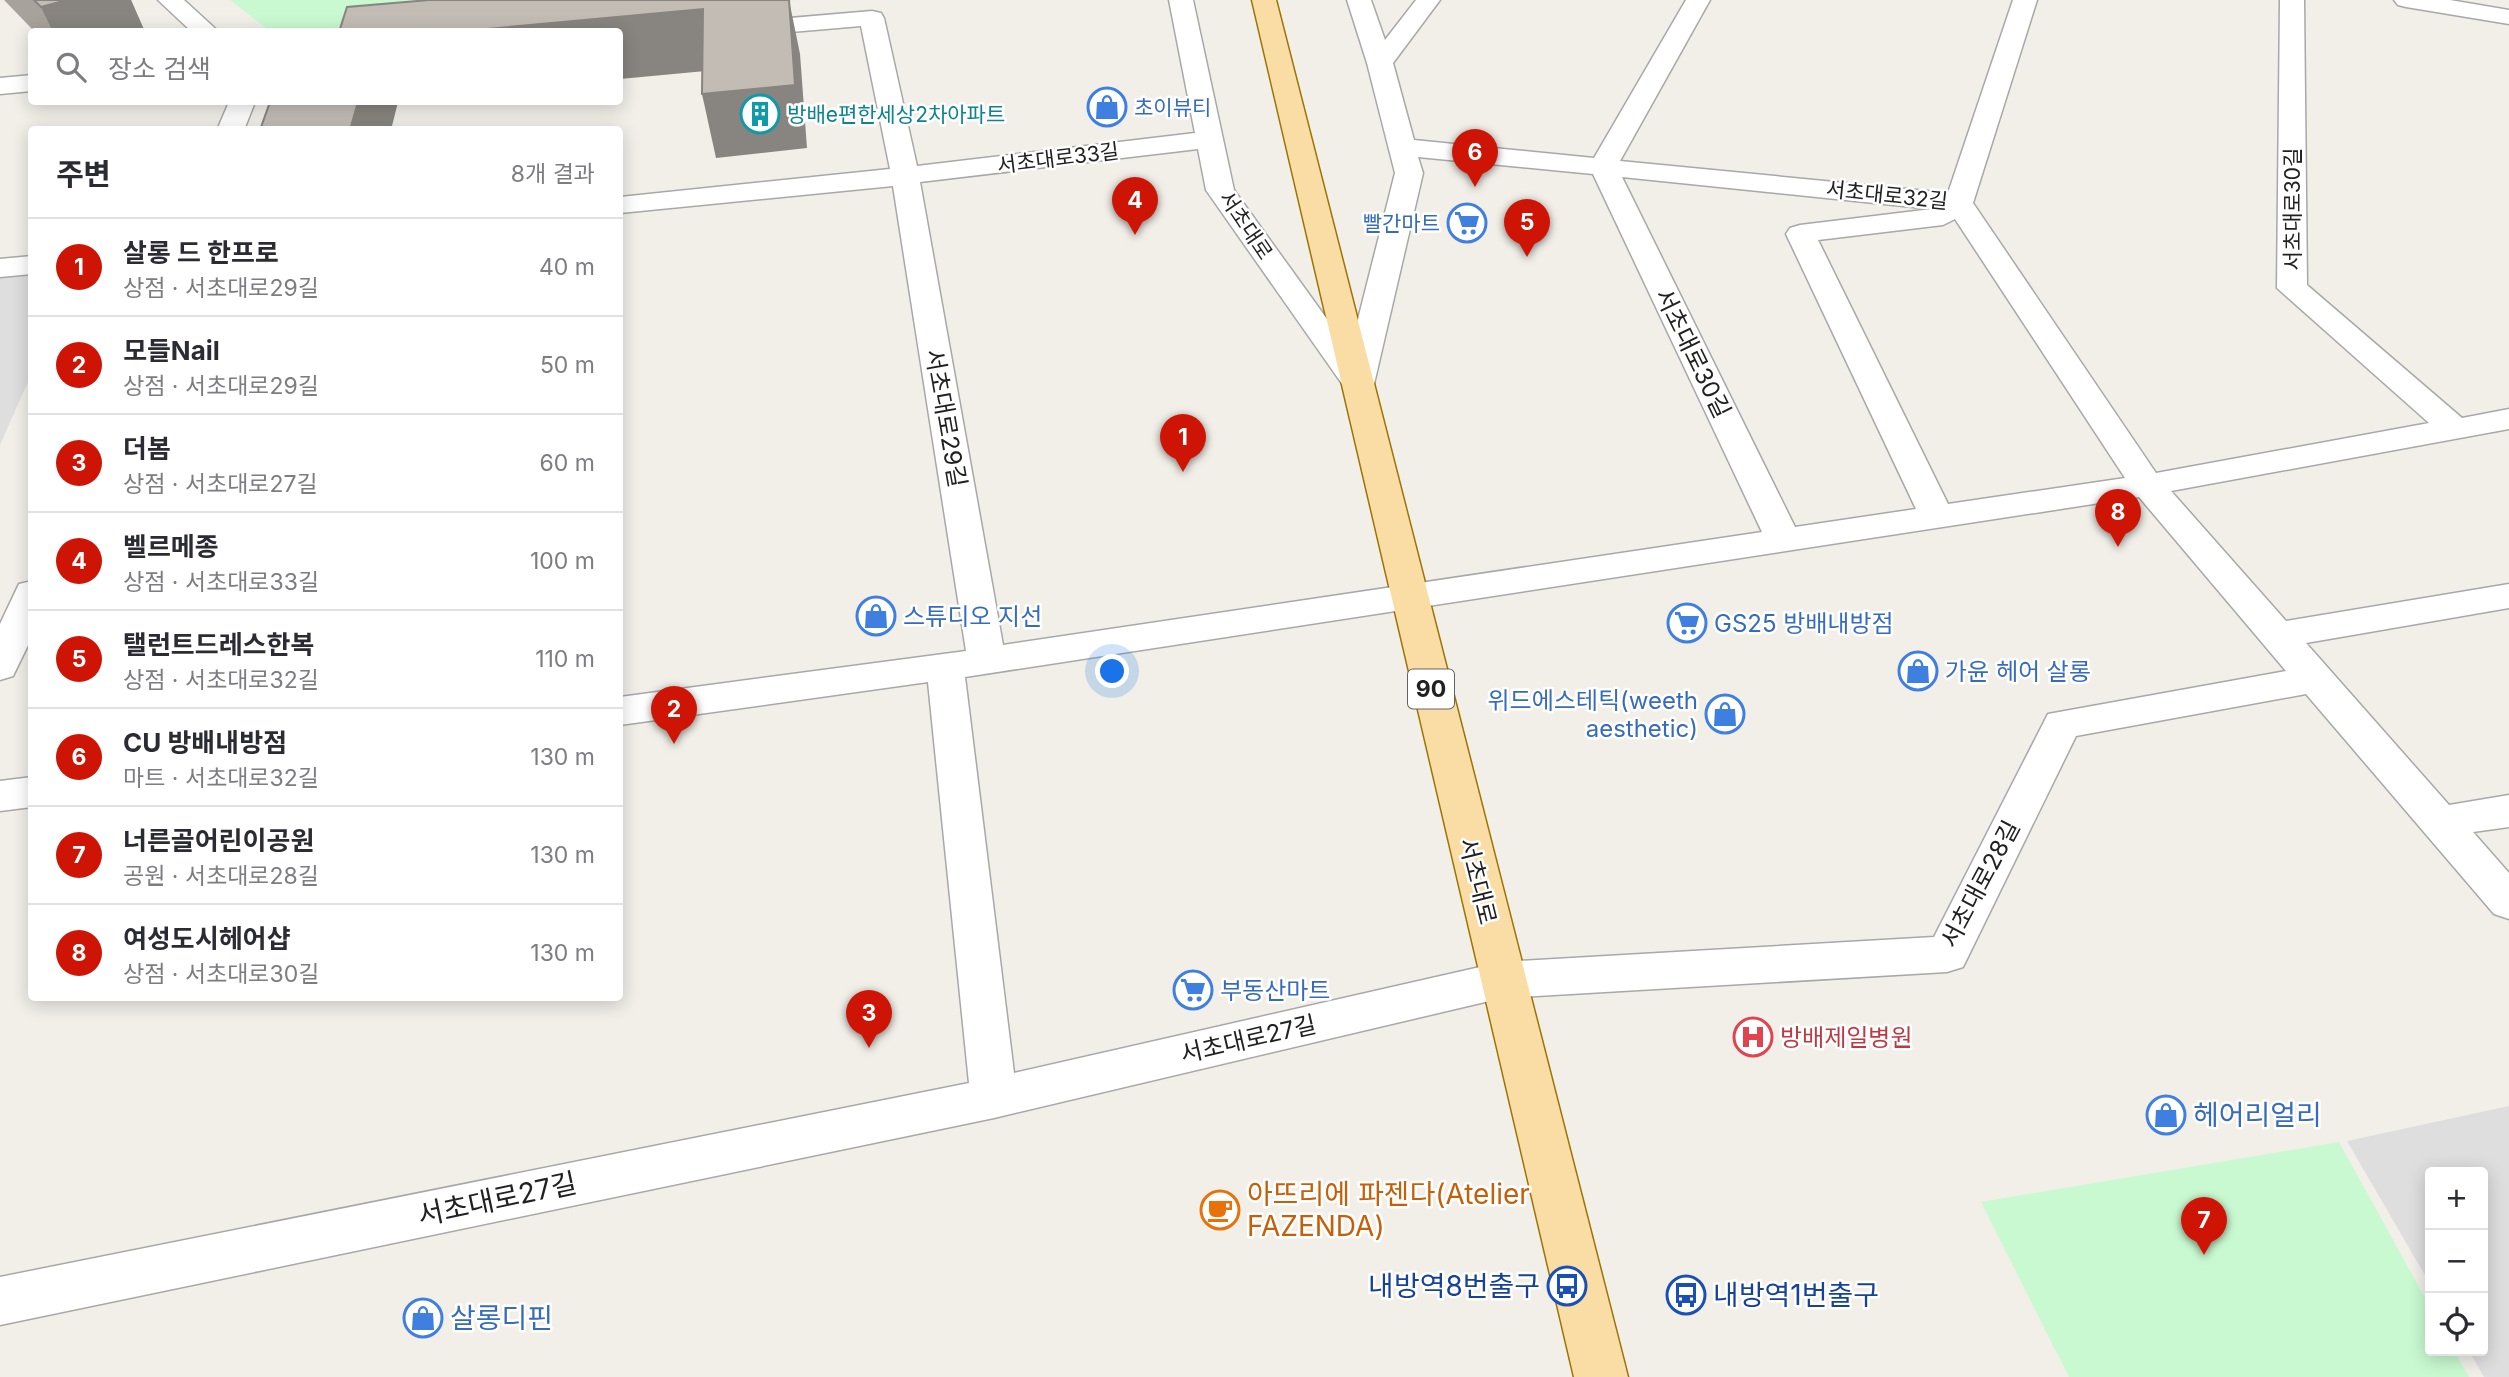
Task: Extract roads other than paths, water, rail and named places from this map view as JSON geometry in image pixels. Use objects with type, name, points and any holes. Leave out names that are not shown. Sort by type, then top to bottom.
[{"type":"main road","name":"서초대로","points":[[1264,0],[1601,1377]]},
{"type":"street","points":[[170,0],[202,28]]},
{"type":"street","name":"서초대로","points":[[1181,0],[1220,191],[1358,384]]},
{"type":"street","name":"서초대로","points":[[1358,384],[1409,173],[1380,63],[1359,0]]},
{"type":"street","points":[[1380,63],[1428,0]]},
{"type":"street","points":[[1603,166],[1698,0]]},
{"type":"street","name":"서초대로32길","points":[[1402,147],[1603,166],[1962,208],[2025,0]]},
{"type":"street","name":"서초대로30길","points":[[2292,0],[2292,288],[2454,428]]},
{"type":"street","points":[[2406,0],[2509,16]]},
{"type":"street","points":[[726,31],[872,18],[905,176]]},
{"type":"street","points":[[0,86],[28,83]]},
{"type":"street","points":[[232,126],[241,105]]},
{"type":"street","name":"서초대로33길","points":[[623,205],[905,176],[1210,139]]},
{"type":"street","name":"서초대로30길","points":[[1603,166],[1783,539]]},
{"type":"street","name":"서초대로29길","points":[[905,176],[987,661]]},
{"type":"street","points":[[1937,516],[1801,234],[1962,208],[2147,485],[2509,902]]},
{"type":"street","points":[[0,268],[28,265]]},
{"type":"street","points":[[623,712],[987,661],[1408,595],[2147,485],[2509,419]]},
{"type":"street","points":[[2277,635],[2509,596]]},
{"type":"street","points":[[0,667],[28,602]]},
{"type":"street","points":[[945,667],[995,1098]]},
{"type":"street","name":"서초대로28길","points":[[1502,980],[1947,954],[2062,724],[2315,679]]},
{"type":"street","points":[[0,796],[28,792]]},
{"type":"street","points":[[2440,822],[2509,811]]},
{"type":"street","name":"서초대로27길","points":[[0,1301],[995,1098],[1502,980]]},
{"type":"place","name":"초이뷰티","points":[[1107,107]]},
{"type":"place","name":"방배e편한세상2차아파트","points":[[760,114]]},
{"type":"place","name":"CU 방배내방점","points":[[1475,187]]},
{"type":"place","name":"빨간마트","points":[[1467,223]]},
{"type":"place","name":"벨르메종","points":[[1135,235]]},
{"type":"place","name":"탤런트드레스한복","points":[[1527,257]]},
{"type":"place","name":"살롱 드 한프로","points":[[1183,472]]},
{"type":"place","name":"여성도시헤어샵","points":[[2118,547]]},
{"type":"place","name":"스튜디오 지선","points":[[876,616]]},
{"type":"place","name":"GS25 방배내방점","points":[[1687,623]]},
{"type":"place","name":"가윤 헤어 살롱","points":[[1918,671]]},
{"type":"place","name":"위드에스테틱(weeth aesthetic)","points":[[1725,714]]},
{"type":"place","name":"모들Nail","points":[[674,744]]},
{"type":"place","name":"부동산마트","points":[[1193,990]]},
{"type":"place","name":"방배제일병원","points":[[1753,1037]]},
{"type":"place","name":"더봄","points":[[869,1048]]},
{"type":"place","name":"헤어리얼리","points":[[2166,1115]]},
{"type":"place","name":"아뜨리에 파젠다(Atelier FAZENDA)","points":[[1220,1210]]},
{"type":"place","name":"너른골어린이공원","points":[[2204,1255]]},
{"type":"place","name":"내방역8번출구","points":[[1567,1286]]},
{"type":"place","name":"내방역1번출구","points":[[1686,1295]]},
{"type":"place","name":"살롱디핀","points":[[423,1318]]}]
